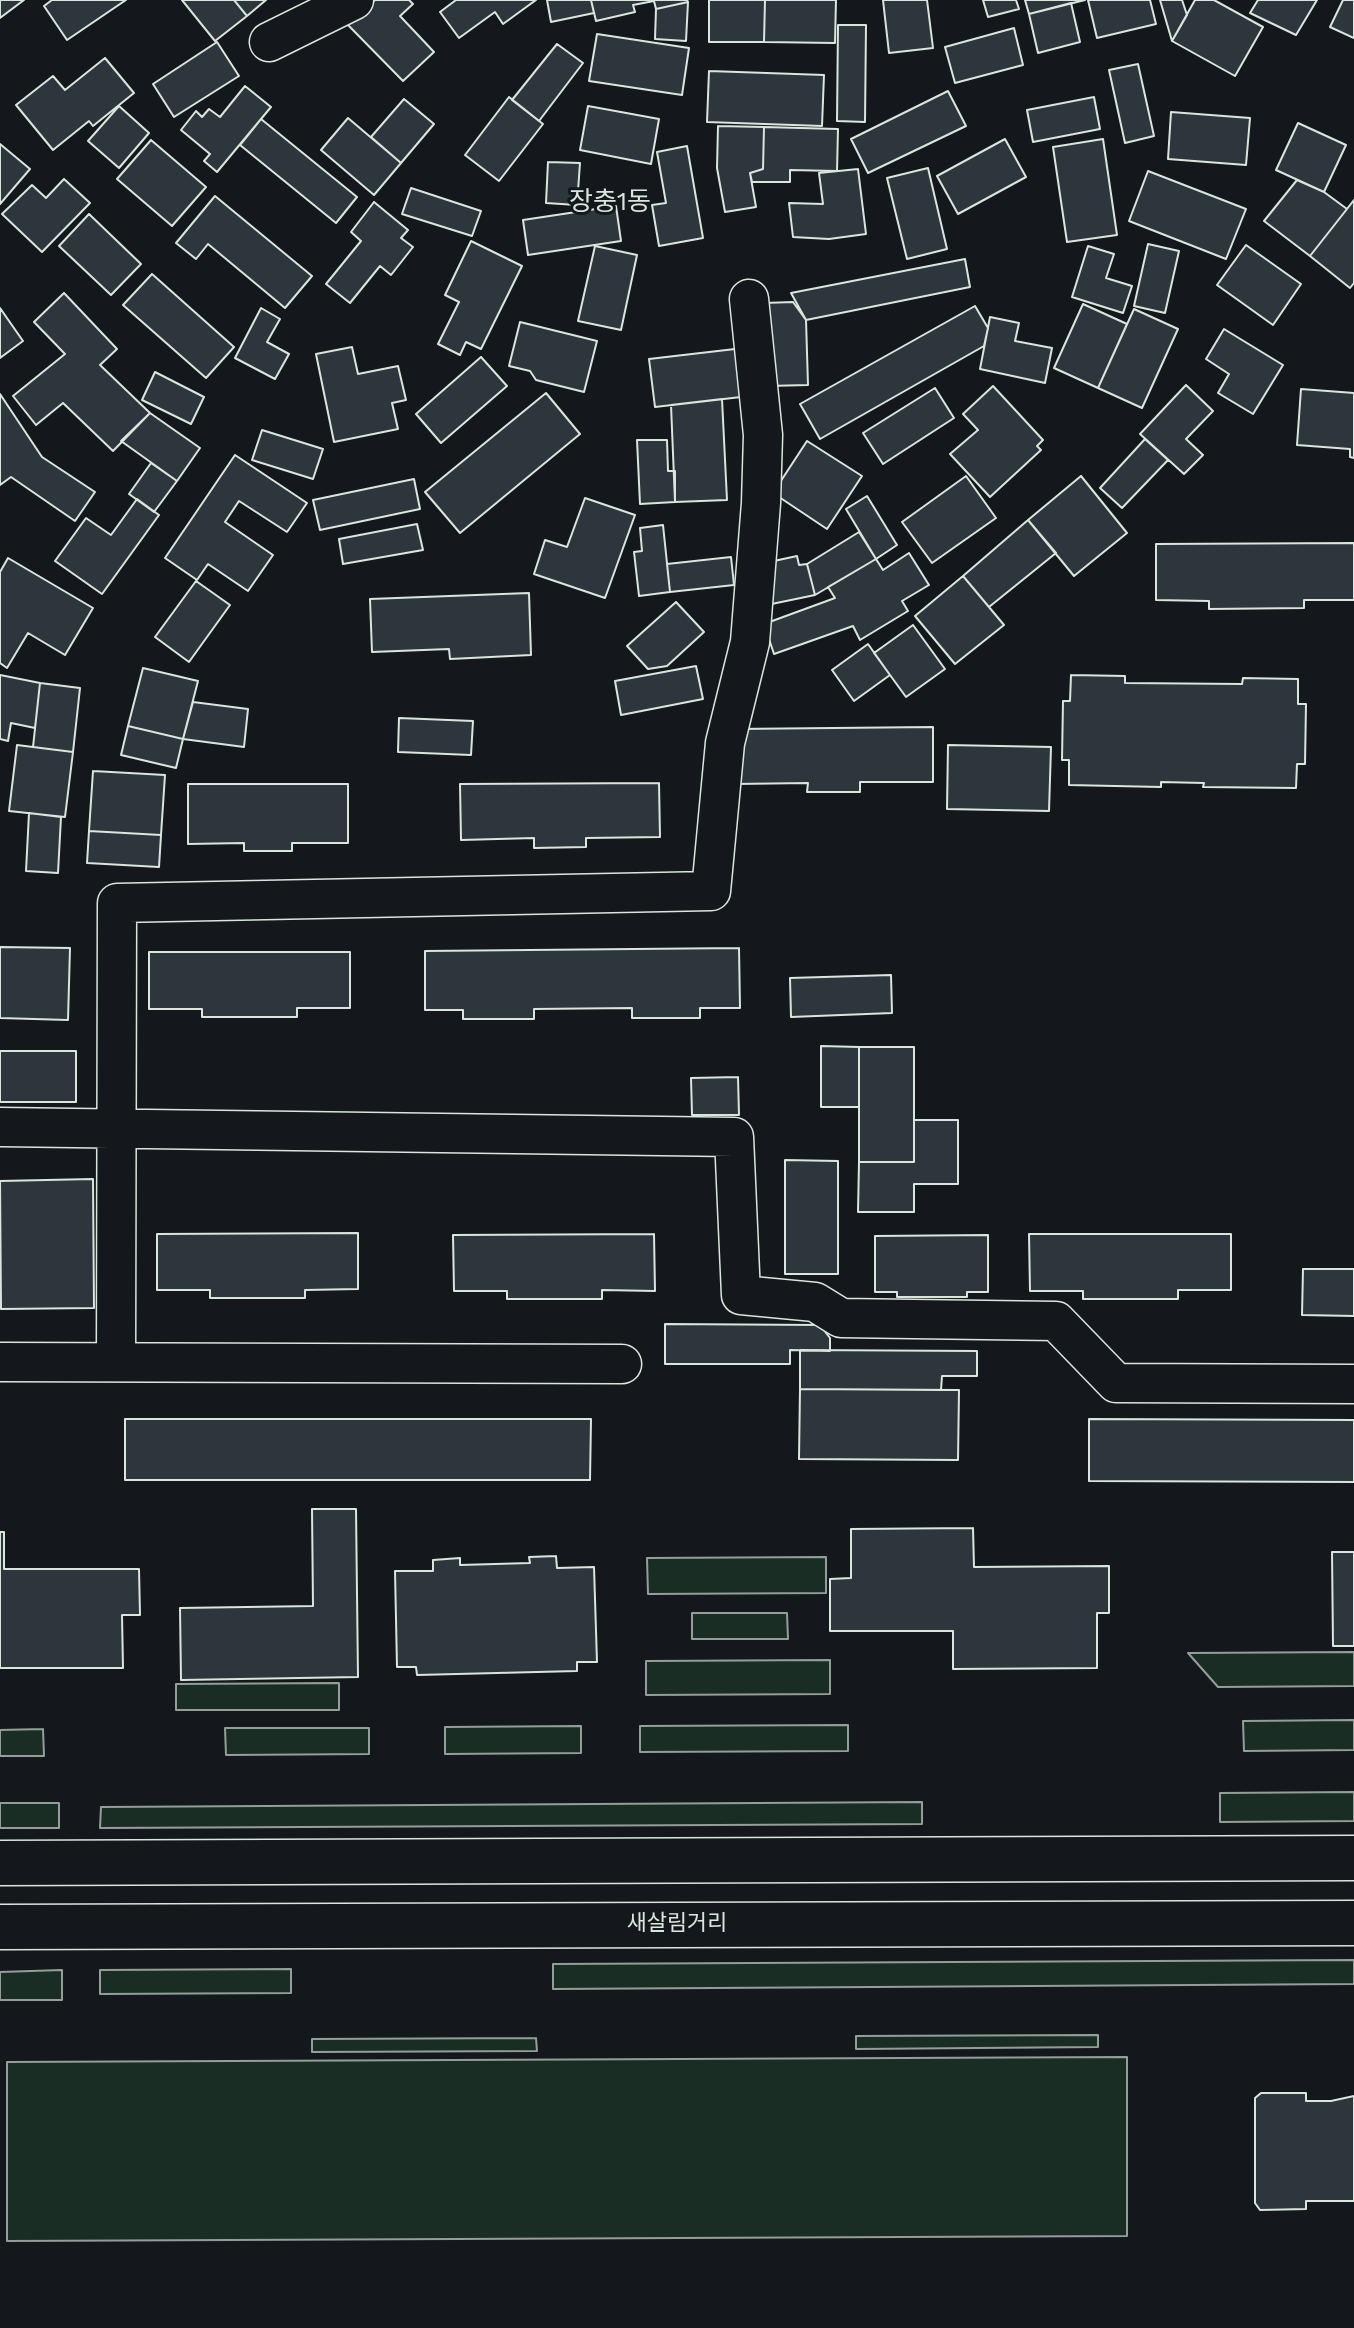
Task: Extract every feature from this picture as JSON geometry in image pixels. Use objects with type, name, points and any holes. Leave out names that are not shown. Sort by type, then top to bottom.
[{"type":"main road","points":[[0,1863],[1354,1858]]},
{"type":"main road","name":"새살림거리","points":[[0,1927],[1354,1923]]},
{"type":"street","points":[[269,42],[354,0]]},
{"type":"street","points":[[116,1362],[117,903],[711,891],[725,743],[750,642],[760,519],[763,435],[749,299]]},
{"type":"street","points":[[0,1127],[734,1137],[741,1295],[815,1302],[841,1318],[1056,1321],[1116,1383],[1354,1384]]},
{"type":"street","points":[[0,1362],[622,1364]]},
{"type":"green space","points":[[826,1557],[826,1593],[648,1594],[647,1558]]},
{"type":"green space","points":[[692,1613],[787,1613],[788,1639],[692,1639]]},
{"type":"green space","points":[[1354,1652],[1354,1686],[1218,1687],[1188,1653]]},
{"type":"green space","points":[[830,1660],[830,1694],[646,1695],[646,1661]]},
{"type":"green space","points":[[339,1683],[339,1710],[176,1710],[176,1684]]},
{"type":"green space","points":[[1354,1720],[1354,1750],[1244,1751],[1243,1721]]},
{"type":"green space","points":[[848,1725],[848,1751],[640,1752],[640,1726]]},
{"type":"green space","points":[[581,1726],[581,1753],[445,1754],[445,1727]]},
{"type":"green space","points":[[225,1728],[369,1728],[369,1754],[226,1755]]},
{"type":"green space","points":[[43,1729],[44,1756],[0,1756],[0,1730]]},
{"type":"green space","points":[[1354,1792],[1354,1821],[1220,1822],[1220,1793]]},
{"type":"green space","points":[[922,1802],[922,1824],[100,1828],[101,1807]]},
{"type":"green space","points":[[0,1803],[59,1803],[59,1828],[0,1828]]},
{"type":"green space","points":[[1354,1960],[1354,1984],[553,1989],[553,1964]]},
{"type":"green space","points":[[291,1969],[291,1993],[100,1994],[100,1970]]},
{"type":"green space","points":[[62,1970],[62,2000],[0,2000],[0,1972]]},
{"type":"green space","points":[[1098,2035],[1098,2047],[856,2049],[856,2036]]},
{"type":"green space","points":[[536,2038],[537,2051],[312,2052],[312,2039]]},
{"type":"green space","points":[[1127,2057],[1127,2236],[7,2241],[7,2062]]},
{"type":"building","points":[[0,0],[24,0],[0,18]]},
{"type":"building","points":[[52,0],[126,0],[67,40],[44,6]]},
{"type":"building","points":[[182,0],[234,0],[247,16],[215,41]]},
{"type":"building","points":[[234,0],[266,0],[247,16]]},
{"type":"building","points":[[375,0],[409,0],[413,4],[400,16],[434,52],[403,81],[348,25]]},
{"type":"building","points":[[456,0],[536,0],[503,24],[495,12],[459,38],[440,12]]},
{"type":"building","points":[[547,0],[591,0],[594,13],[551,22]]},
{"type":"building","points":[[591,0],[687,0],[688,2],[656,9],[654,1],[633,5],[635,12],[596,21]]},
{"type":"building","points":[[709,0],[765,0],[764,42],[709,42]]},
{"type":"building","points":[[765,0],[836,0],[835,43],[764,42]]},
{"type":"building","points":[[883,0],[927,0],[933,48],[889,53]]},
{"type":"building","points":[[983,0],[1016,0],[1019,9],[988,17]]},
{"type":"building","points":[[1025,0],[1085,0],[1029,14]]},
{"type":"building","points":[[1088,0],[1150,0],[1156,24],[1097,38]]},
{"type":"building","points":[[1160,0],[1182,0],[1187,15],[1172,41]]},
{"type":"building","points":[[1195,0],[1214,0],[1263,27],[1235,76],[1172,41]]},
{"type":"building","points":[[1258,0],[1317,0],[1296,35],[1250,13]]},
{"type":"building","points":[[1343,0],[1354,0],[1354,38],[1330,27]]},
{"type":"building","points":[[688,2],[686,41],[655,39],[656,9]]},
{"type":"building","points":[[1071,3],[1080,42],[1038,53],[1029,14]]},
{"type":"building","points":[[838,25],[866,25],[865,122],[837,121]]},
{"type":"building","points":[[1014,28],[1023,65],[955,83],[945,47]]},
{"type":"building","points":[[597,34],[689,48],[682,95],[589,81]]},
{"type":"building","points":[[217,42],[239,76],[174,117],[153,84]]},
{"type":"building","points":[[557,44],[583,63],[539,121],[512,100]]},
{"type":"building","points":[[105,58],[134,93],[93,126],[89,121],[53,150],[16,105],[53,76],[65,90]]},
{"type":"building","points":[[1138,64],[1154,136],[1125,143],[1109,70]]},
{"type":"building","points":[[709,71],[824,75],[822,126],[707,122]]},
{"type":"building","points":[[245,86],[271,107],[217,172],[204,161],[210,154],[181,130],[196,111],[202,117],[209,109],[220,117]]},
{"type":"building","points":[[948,91],[966,126],[868,173],[851,139]]},
{"type":"building","points":[[509,97],[543,124],[499,181],[465,155]]},
{"type":"building","points":[[1094,97],[1100,129],[1033,142],[1027,110]]},
{"type":"building","points":[[404,99],[434,124],[401,163],[371,137]]},
{"type":"building","points":[[119,106],[149,133],[119,168],[88,141]]},
{"type":"building","points":[[588,106],[659,119],[651,164],[580,150]]},
{"type":"building","points":[[1171,112],[1250,118],[1246,165],[1168,159]]},
{"type":"building","points":[[348,118],[401,163],[374,195],[321,150]]},
{"type":"building","points":[[261,119],[357,197],[336,223],[240,145]]},
{"type":"building","points":[[1298,123],[1346,145],[1324,192],[1276,170]]},
{"type":"building","points":[[718,126],[764,127],[763,169],[750,173],[756,207],[725,212],[717,168]]},
{"type":"building","points":[[764,127],[838,129],[837,171],[790,170],[790,182],[752,182],[750,173],[763,169]]},
{"type":"building","points":[[1005,139],[1026,177],[958,214],[937,176]]},
{"type":"building","points":[[1103,139],[1117,235],[1067,242],[1053,147]]},
{"type":"building","points":[[151,140],[206,187],[172,226],[117,179]]},
{"type":"building","points":[[0,144],[30,169],[0,204]]},
{"type":"building","points":[[687,146],[703,238],[659,246],[652,205],[666,203],[657,152]]},
{"type":"building","points":[[548,162],[580,163],[577,205],[546,203]]},
{"type":"building","points":[[928,168],[947,249],[907,259],[887,178]]},
{"type":"building","points":[[858,169],[866,234],[829,239],[793,237],[789,203],[823,204],[819,173]]},
{"type":"building","points":[[1148,171],[1246,209],[1226,259],[1129,221]]},
{"type":"building","points":[[64,179],[90,203],[42,252],[2,214],[32,185],[46,198]]},
{"type":"building","points":[[1297,180],[1324,192],[1347,209],[1310,256],[1264,221]]},
{"type":"building","points":[[411,188],[481,211],[472,236],[402,214]]},
{"type":"building","points":[[215,196],[312,276],[285,308],[208,244],[196,259],[176,243]]},
{"type":"building","points":[[1354,200],[1354,283],[1350,288],[1310,256]]},
{"type":"building","points":[[374,202],[408,230],[401,238],[413,247],[391,275],[380,266],[350,303],[326,284],[361,241],[351,232]]},
{"type":"building","points":[[616,206],[621,241],[528,255],[523,220]]},
{"type":"building","points":[[89,214],[141,264],[111,295],[59,246]]},
{"type":"building","points":[[471,241],[522,266],[481,349],[466,342],[460,355],[438,344],[459,302],[445,295]]},
{"type":"building","points":[[1148,244],[1179,251],[1165,313],[1134,306]]},
{"type":"building","points":[[1246,245],[1301,284],[1273,325],[1217,285]]},
{"type":"building","points":[[595,246],[637,255],[621,330],[578,321]]},
{"type":"building","points":[[1088,246],[1114,254],[1106,278],[1132,286],[1123,313],[1072,297]]},
{"type":"building","points":[[965,259],[970,287],[806,320],[791,293]]},
{"type":"building","points":[[152,274],[234,347],[206,378],[123,305]]},
{"type":"building","points":[[64,293],[117,349],[100,365],[150,413],[113,451],[63,403],[36,425],[13,396],[65,354],[34,322]]},
{"type":"building","points":[[793,302],[806,320],[808,385],[767,386],[764,303]]},
{"type":"building","points":[[1083,304],[1127,324],[1098,388],[1054,368]]},
{"type":"building","points":[[975,306],[988,328],[984,346],[820,439],[800,404]]},
{"type":"building","points":[[0,308],[23,341],[0,358]]},
{"type":"building","points":[[261,308],[280,319],[267,342],[289,354],[275,379],[235,358]]},
{"type":"building","points":[[1134,309],[1178,329],[1142,408],[1098,388]]},
{"type":"building","points":[[990,317],[1019,323],[1015,341],[1052,348],[1045,383],[980,369]]},
{"type":"building","points":[[520,322],[597,341],[584,392],[536,380],[530,371],[509,366]]},
{"type":"building","points":[[1224,329],[1283,365],[1253,414],[1218,393],[1229,374],[1206,359]]},
{"type":"building","points":[[352,347],[358,374],[398,366],[406,400],[392,403],[398,429],[334,442],[316,354]]},
{"type":"building","points":[[735,349],[741,397],[655,407],[649,359]]},
{"type":"building","points":[[481,357],[507,386],[441,443],[416,414]]},
{"type":"building","points":[[155,372],[204,397],[191,424],[142,400]]},
{"type":"building","points":[[1186,385],[1213,411],[1186,439],[1203,455],[1184,474],[1140,434]]},
{"type":"building","points":[[993,386],[1043,440],[1037,446],[1041,450],[990,497],[950,454],[978,430],[963,414]]},
{"type":"building","points":[[935,388],[954,418],[883,464],[863,433]]},
{"type":"building","points":[[1301,389],[1354,393],[1354,458],[1350,457],[1350,449],[1297,445]]},
{"type":"building","points":[[546,393],[580,434],[460,533],[425,492]]},
{"type":"building","points":[[0,394],[42,457],[95,492],[75,521],[11,477],[0,485]]},
{"type":"building","points":[[722,399],[727,500],[675,502],[671,405]]},
{"type":"building","points":[[150,413],[200,448],[177,481],[121,441]]},
{"type":"building","points":[[262,430],[323,449],[313,479],[252,460]]},
{"type":"building","points":[[1145,439],[1168,460],[1122,508],[1100,488]]},
{"type":"building","points":[[637,440],[667,440],[668,471],[675,471],[675,502],[640,504]]},
{"type":"building","points":[[807,441],[862,476],[827,529],[773,493]]},
{"type":"building","points":[[235,455],[307,503],[287,532],[239,501],[225,522],[273,555],[248,591],[208,564],[197,580],[165,558]]},
{"type":"building","points":[[151,463],[177,481],[154,512],[129,494]]},
{"type":"building","points":[[966,476],[996,518],[932,563],[902,522]]},
{"type":"building","points":[[1081,476],[1127,533],[1074,576],[1028,520]]},
{"type":"building","points":[[414,479],[420,509],[320,530],[313,500]]},
{"type":"building","points":[[867,496],[897,545],[876,559],[846,509]]},
{"type":"building","points":[[585,498],[635,515],[605,598],[534,574],[545,540],[567,547]]},
{"type":"building","points":[[137,499],[159,515],[102,594],[55,561],[86,518],[111,535]]},
{"type":"building","points":[[1028,520],[1056,553],[989,607],[963,576]]},
{"type":"building","points":[[417,524],[423,550],[343,564],[339,539]]},
{"type":"building","points":[[663,525],[670,592],[639,596],[634,552],[642,551],[640,528]]},
{"type":"building","points":[[859,532],[876,559],[815,595],[807,564]]},
{"type":"building","points":[[1354,543],[1354,600],[1304,600],[1304,608],[1209,609],[1209,601],[1156,600],[1156,544]]},
{"type":"building","points":[[909,553],[929,585],[902,601],[908,611],[860,640],[853,626],[774,654],[764,624],[835,598],[828,587],[876,559],[883,570]]},
{"type":"building","points":[[797,556],[799,565],[807,564],[815,595],[762,606],[760,564]]},
{"type":"building","points":[[731,557],[734,585],[670,592],[667,564]]},
{"type":"building","points":[[8,558],[93,608],[65,655],[28,633],[7,668],[0,663],[0,572]]},
{"type":"building","points":[[963,576],[1004,625],[955,664],[915,616]]},
{"type":"building","points":[[196,581],[230,605],[189,662],[155,637]]},
{"type":"building","points":[[529,593],[531,655],[450,659],[449,649],[372,652],[370,599]]},
{"type":"building","points":[[676,602],[704,632],[667,666],[648,669],[627,646]]},
{"type":"building","points":[[913,625],[945,669],[906,697],[874,653]]},
{"type":"building","points":[[868,644],[890,675],[854,701],[832,670]]},
{"type":"building","points":[[696,666],[703,699],[621,715],[615,681]]},
{"type":"building","points":[[143,668],[198,681],[183,739],[128,726]]},
{"type":"building","points":[[0,675],[40,683],[35,728],[11,723],[8,741],[0,739]]},
{"type":"building","points":[[1071,675],[1125,676],[1125,683],[1242,684],[1243,678],[1298,679],[1298,704],[1306,704],[1305,764],[1297,764],[1296,788],[1203,787],[1204,783],[1161,782],[1161,787],[1069,785],[1069,760],[1062,760],[1063,701],[1070,701]]},
{"type":"building","points":[[40,683],[80,688],[73,752],[33,747]]},
{"type":"building","points":[[193,702],[248,709],[244,747],[183,739]]},
{"type":"building","points":[[399,718],[473,721],[471,755],[398,752]]},
{"type":"building","points":[[128,726],[183,739],[176,768],[121,755]]},
{"type":"building","points":[[933,727],[933,782],[860,782],[860,792],[807,792],[808,783],[735,784],[734,729]]},
{"type":"building","points":[[17,745],[73,752],[65,817],[9,811]]},
{"type":"building","points":[[948,745],[1051,747],[1049,811],[947,809]]},
{"type":"building","points":[[93,771],[165,775],[161,835],[89,831]]},
{"type":"building","points":[[659,783],[660,837],[586,838],[586,847],[534,848],[534,838],[461,840],[460,784]]},
{"type":"building","points":[[188,784],[348,784],[348,843],[292,843],[292,851],[244,851],[244,843],[188,844]]},
{"type":"building","points":[[29,813],[61,817],[58,873],[26,871]]},
{"type":"building","points":[[89,831],[161,835],[159,867],[87,863]]},
{"type":"building","points":[[0,947],[70,948],[68,1020],[0,1018]]},
{"type":"building","points":[[739,948],[740,1008],[700,1008],[700,1018],[632,1018],[632,1008],[534,1009],[534,1019],[463,1019],[463,1010],[425,1010],[425,951]]},
{"type":"building","points":[[149,952],[350,952],[350,1008],[297,1008],[297,1017],[202,1017],[202,1009],[149,1009]]},
{"type":"building","points":[[891,975],[892,1013],[791,1017],[790,978]]},
{"type":"building","points":[[821,1046],[859,1047],[859,1107],[821,1107]]},
{"type":"building","points":[[859,1047],[914,1047],[914,1162],[859,1162]]},
{"type":"building","points":[[0,1051],[76,1051],[76,1102],[0,1102]]},
{"type":"building","points":[[738,1077],[739,1115],[692,1115],[691,1078]]},
{"type":"building","points":[[914,1120],[958,1120],[958,1184],[914,1184],[914,1212],[858,1212],[859,1162],[914,1162]]},
{"type":"building","points":[[785,1160],[838,1161],[838,1274],[785,1274]]},
{"type":"building","points":[[93,1179],[94,1308],[1,1309],[0,1181]]},
{"type":"building","points":[[358,1233],[358,1289],[305,1290],[305,1298],[210,1298],[210,1290],[157,1290],[157,1234]]},
{"type":"building","points":[[654,1234],[655,1291],[602,1290],[602,1299],[507,1299],[507,1291],[454,1291],[453,1235]]},
{"type":"building","points":[[1029,1234],[1231,1234],[1231,1290],[1178,1290],[1178,1299],[1083,1299],[1083,1291],[1030,1291]]},
{"type":"building","points":[[988,1235],[988,1292],[967,1292],[967,1297],[897,1297],[897,1292],[875,1292],[875,1236]]},
{"type":"building","points":[[1303,1269],[1354,1269],[1354,1316],[1302,1315]]},
{"type":"building","points":[[665,1324],[820,1325],[830,1338],[830,1351],[790,1350],[790,1364],[665,1364]]},
{"type":"building","points":[[800,1350],[977,1351],[977,1376],[942,1376],[941,1390],[800,1389]]},
{"type":"building","points":[[800,1389],[959,1390],[958,1460],[799,1459]]},
{"type":"building","points":[[125,1419],[591,1419],[590,1480],[125,1480]]},
{"type":"building","points":[[1089,1419],[1354,1420],[1354,1482],[1089,1481]]},
{"type":"building","points":[[312,1509],[356,1509],[358,1677],[181,1680],[180,1608],[313,1606]]},
{"type":"building","points":[[973,1528],[974,1567],[1109,1566],[1109,1613],[1097,1613],[1097,1668],[953,1669],[953,1631],[830,1631],[830,1579],[851,1578],[851,1529]]},
{"type":"building","points":[[0,1532],[4,1532],[4,1569],[139,1569],[140,1615],[122,1615],[123,1668],[0,1668]]},
{"type":"building","points":[[1332,1552],[1354,1552],[1354,1646],[1333,1646]]},
{"type":"building","points":[[556,1556],[557,1568],[594,1567],[597,1662],[577,1662],[577,1671],[417,1675],[416,1667],[397,1667],[395,1571],[433,1571],[433,1560],[460,1558],[460,1565],[530,1563],[529,1557]]},
{"type":"building","points":[[1261,2093],[1306,2093],[1306,2101],[1331,2101],[1354,2096],[1354,2201],[1306,2201],[1306,2209],[1260,2210],[1255,2203],[1255,2098]]},
{"type":"district","name":"장충1동","points":[[610,202]]}]
